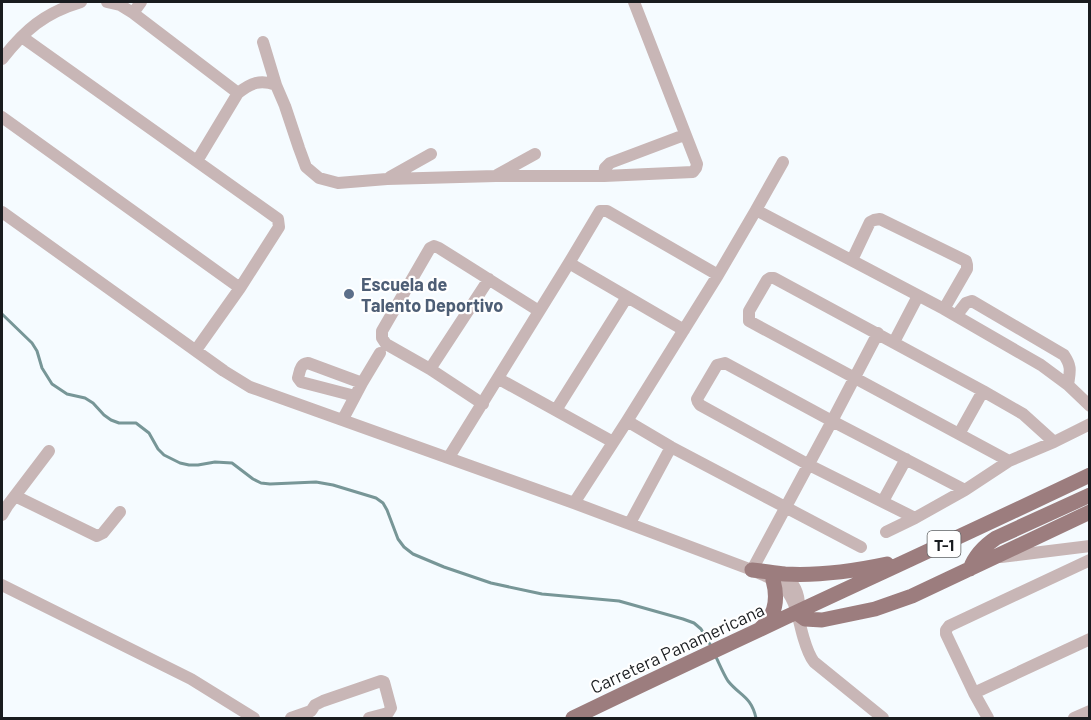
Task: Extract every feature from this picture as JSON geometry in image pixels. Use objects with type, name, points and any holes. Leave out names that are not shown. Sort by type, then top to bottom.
[{"type":"main road","name":"T-1","points":[[1089,475],[797,613],[805,619],[822,620],[875,609],[912,596],[1089,512]]},
{"type":"main road","points":[[970,569],[983,548],[996,538],[1089,495]]},
{"type":"main road","points":[[752,570],[779,577],[846,571],[911,559]]},
{"type":"main road","points":[[758,631],[771,617],[779,577]]},
{"type":"main road","name":"Carretera Panamericana","points":[[573,718],[797,613]]},
{"type":"street","points":[[2,59],[36,22],[61,8],[81,2]]},
{"type":"street","points":[[107,2],[120,5],[133,13],[238,93]]},
{"type":"street","points":[[133,13],[141,2]]},
{"type":"street","points":[[263,42],[306,167],[319,178],[338,183],[387,179],[604,176],[693,172],[697,164],[634,2]]},
{"type":"street","points":[[22,37],[278,219],[279,227],[196,350]]},
{"type":"street","points":[[197,161],[238,93],[258,82],[267,81],[276,84]]},
{"type":"street","points":[[2,117],[240,288]]},
{"type":"street","points":[[604,176],[605,168],[610,163],[679,137]]},
{"type":"street","points":[[496,176],[535,153]]},
{"type":"street","points":[[387,179],[431,154]]},
{"type":"street","points":[[574,503],[718,275],[783,162]]},
{"type":"street","points":[[756,210],[944,309],[1041,365],[1068,385],[1089,406]]},
{"type":"street","points":[[449,457],[499,379],[600,211],[607,211],[718,275]]},
{"type":"street","points":[[2,212],[250,387],[449,457],[752,570],[878,333]]},
{"type":"street","points":[[852,260],[870,222],[880,219],[966,261],[967,269],[944,309]]},
{"type":"street","points":[[483,404],[430,369],[386,344],[382,338],[382,331],[430,248],[434,246],[439,248],[539,311]]},
{"type":"street","points":[[570,263],[684,330]]},
{"type":"street","points":[[1009,461],[748,321],[749,312],[767,280],[774,278],[983,391],[1023,414],[1054,442]]},
{"type":"street","points":[[430,369],[489,279]]},
{"type":"street","points":[[894,342],[918,296]]},
{"type":"street","points":[[556,410],[627,297]]},
{"type":"street","points":[[956,316],[966,303],[972,300],[1064,355],[1070,364],[1068,385]]},
{"type":"street","points":[[343,419],[380,353]]},
{"type":"street","points":[[355,396],[301,382],[298,378],[301,366],[308,363],[362,383]]},
{"type":"street","points":[[915,519],[809,465],[700,405],[697,399],[717,364],[725,363],[965,490]]},
{"type":"street","points":[[499,379],[613,442]]},
{"type":"street","points":[[959,434],[983,391]]},
{"type":"street","points":[[627,421],[671,447],[861,547]]},
{"type":"street","points":[[886,532],[915,519],[1009,461],[1089,424]]},
{"type":"street","points":[[630,523],[671,447]]},
{"type":"street","points":[[49,451],[6,505],[97,536],[103,533],[120,512]]},
{"type":"street","points":[[883,501],[906,459]]},
{"type":"street","points":[[994,558],[1089,546]]},
{"type":"street","points":[[988,718],[974,693],[946,630],[950,626],[1089,561]]},
{"type":"street","points":[[779,577],[793,583],[799,597],[797,613],[809,655],[814,662],[883,718]]},
{"type":"street","points":[[2,585],[191,680],[254,718]]},
{"type":"street","points":[[974,693],[1089,639]]},
{"type":"street","points":[[291,718],[312,715],[315,705],[323,701],[381,681],[384,682],[390,711],[369,718]]},
{"type":"street","points":[[1074,718],[1089,711]]},
{"type":"waterway","points":[[2,314],[32,343],[42,368],[52,384],[67,394],[85,398],[111,420],[119,423],[136,423],[149,433],[164,455],[180,463],[189,465],[232,463],[261,483],[316,482],[376,498],[387,510],[398,539],[413,554],[491,583],[542,594],[619,601],[683,619],[694,623],[701,629],[711,646]]},
{"type":"waterway","points":[[715,655],[728,681],[748,701],[756,718]]},
{"type":"place","name":"Escuela de Talento Deportivo","points":[[349,294]]}]
